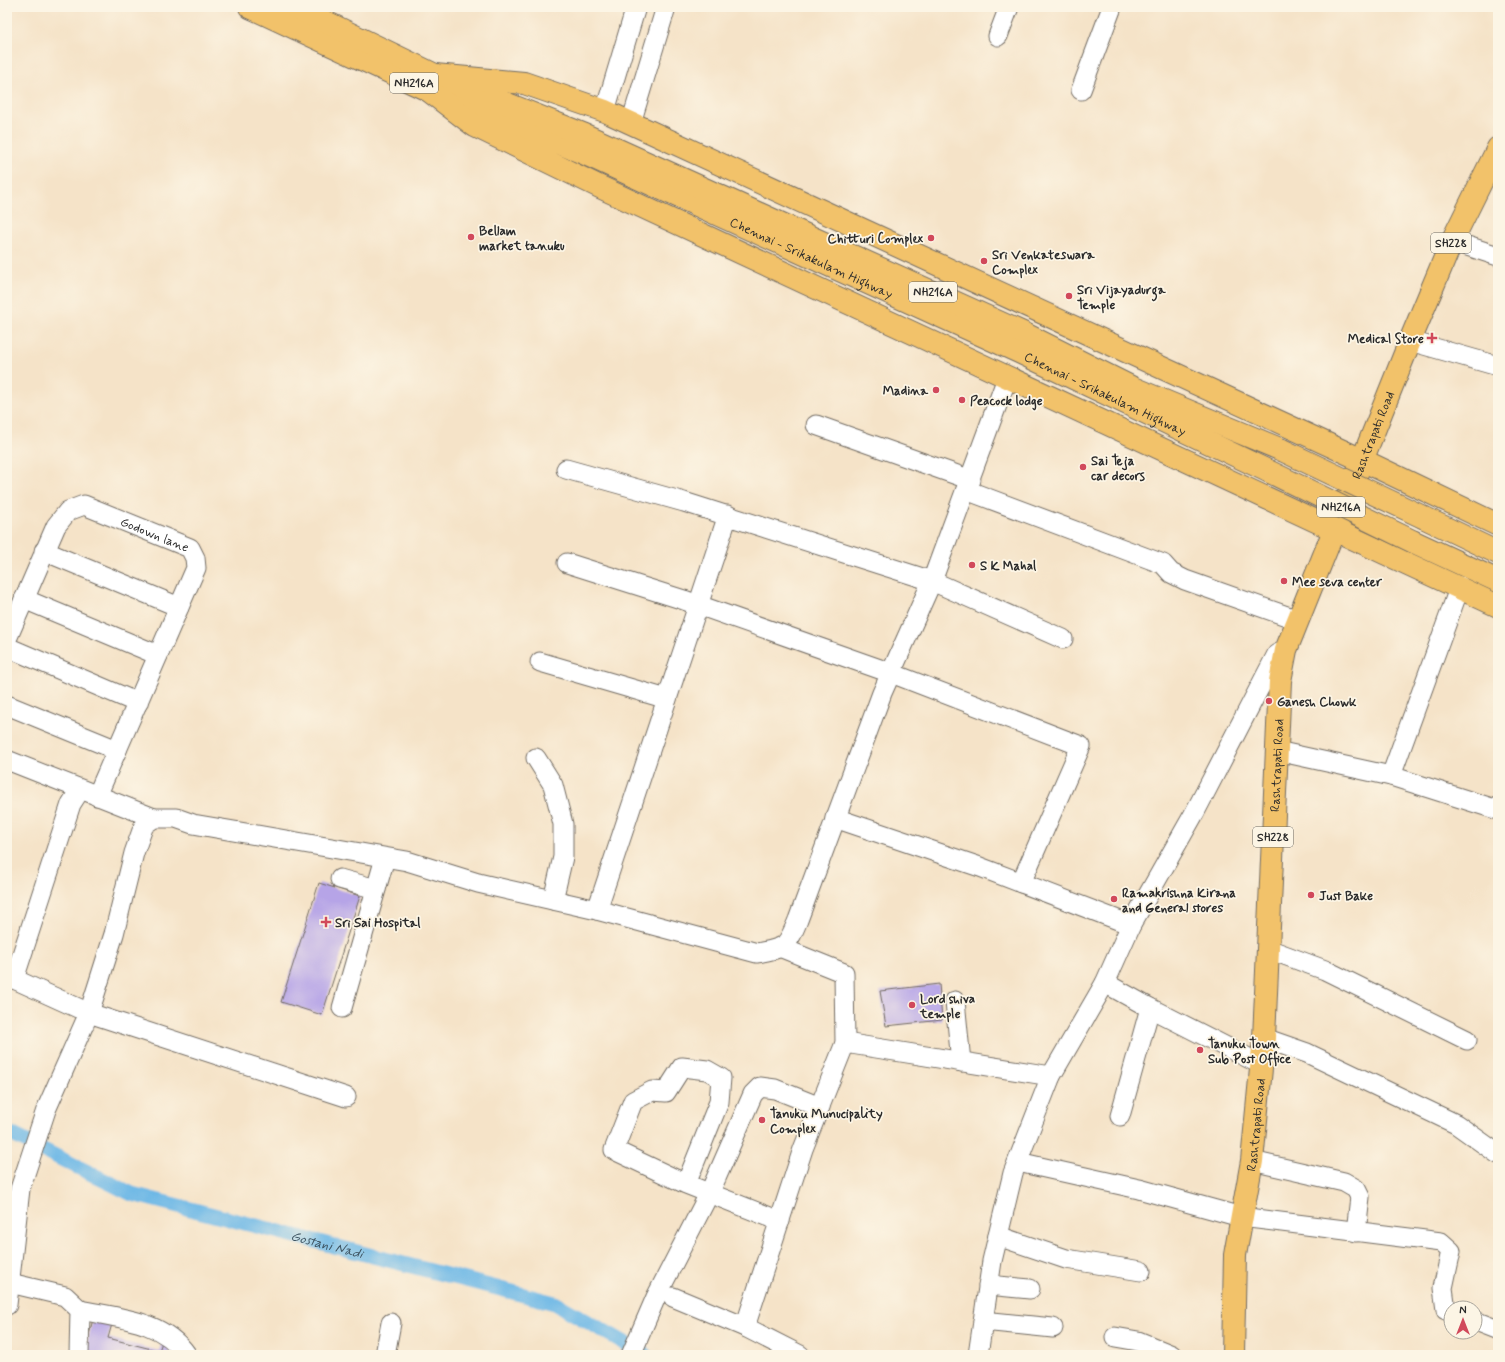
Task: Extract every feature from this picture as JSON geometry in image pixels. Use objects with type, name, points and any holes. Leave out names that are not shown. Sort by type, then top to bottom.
[{"type":"main road","name":"Chennai - Srikakulam Highway","points":[[250,7],[432,82],[581,152],[1019,352],[1498,582]]},
{"type":"main road","name":"NH216A","points":[[295,7],[432,82],[584,135],[1025,334],[1133,388],[1282,450],[1498,553]]},
{"type":"main road","points":[[432,82],[524,83],[605,111],[1362,460],[1498,525]]},
{"type":"main road","points":[[432,82],[475,126],[600,187],[1007,378],[1460,586],[1498,606]]},
{"type":"main road","name":"SH228","points":[[1410,341],[1452,241],[1498,149]]},
{"type":"main road","name":"Rashtrapati Road","points":[[1233,1355],[1235,1255],[1252,1161],[1264,1038],[1280,681],[1286,650],[1410,341]]},
{"type":"street","points":[[605,111],[636,7]]},
{"type":"street","points":[[631,122],[666,7]]},
{"type":"street","points":[[998,36],[1009,7]]},
{"type":"street","points":[[1081,90],[1112,7]]},
{"type":"street","points":[[1452,241],[1498,256]]},
{"type":"street","points":[[1410,341],[1498,366]]},
{"type":"street","points":[[782,948],[791,938],[835,818],[891,673],[932,581],[1007,378]]},
{"type":"street","points":[[816,425],[1163,564],[1171,573],[1185,580],[1298,620]]},
{"type":"street","points":[[566,469],[684,502],[932,581],[1063,639]]},
{"type":"street","name":"Godown lane","points":[[7,639],[44,551],[56,526],[68,511],[84,505],[190,548],[195,558],[196,568],[117,750],[89,793],[71,804],[11,979]]},
{"type":"street","points":[[597,910],[728,516]]},
{"type":"street","points":[[44,551],[179,607]]},
{"type":"street","points":[[567,563],[699,605],[891,673],[1081,746],[1021,884]]},
{"type":"street","points":[[1391,776],[1460,586]]},
{"type":"street","points":[[24,599],[158,655]]},
{"type":"street","points":[[7,647],[138,703]]},
{"type":"street","points":[[978,1355],[988,1285],[998,1236],[1018,1162],[1051,1076],[1106,983],[1131,925],[1195,812],[1277,654],[1286,650]]},
{"type":"street","points":[[540,662],[667,700]]},
{"type":"street","points":[[7,705],[117,750]]},
{"type":"street","points":[[1277,751],[1391,776],[1498,808]]},
{"type":"street","points":[[536,758],[553,785],[563,824],[563,857],[553,900]]},
{"type":"street","points":[[7,760],[154,818],[176,818],[193,824],[407,861],[478,883],[597,910],[757,953],[782,948],[844,973],[845,1043],[803,1149],[745,1327]]},
{"type":"street","points":[[7,1305],[20,1189],[46,1110],[89,1013],[114,934],[134,853],[144,826],[154,818]]},
{"type":"street","points":[[835,818],[980,867],[1131,925]]},
{"type":"street","points":[[362,853],[347,881],[376,889]]},
{"type":"street","points":[[342,1008],[385,858]]},
{"type":"street","points":[[1268,949],[1325,970],[1467,1040]]},
{"type":"street","points":[[11,979],[89,1013],[346,1097]]},
{"type":"street","points":[[1106,983],[1150,1008],[1262,1065]]},
{"type":"street","points":[[955,1001],[961,1062]]},
{"type":"street","points":[[1120,1116],[1150,1008]]},
{"type":"street","points":[[1264,1038],[1307,1052],[1456,1124],[1498,1154]]},
{"type":"street","points":[[845,1043],[1051,1076]]},
{"type":"street","points":[[686,1184],[719,1102],[721,1078],[707,1070],[682,1067],[666,1092],[652,1091],[633,1101],[614,1150],[686,1184],[710,1192],[780,1221]]},
{"type":"street","points":[[632,1355],[664,1297],[753,1094],[760,1087],[775,1089],[820,1107]]},
{"type":"street","points":[[1252,1161],[1344,1182],[1356,1189],[1360,1197],[1356,1232]]},
{"type":"street","points":[[1018,1162],[1139,1189],[1241,1217],[1441,1242],[1451,1251],[1443,1288],[1445,1300]]},
{"type":"street","points":[[998,1236],[1066,1259],[1141,1271]]},
{"type":"street","points":[[10,1284],[65,1296],[80,1310],[142,1322],[163,1331],[182,1347],[187,1355]]},
{"type":"street","points":[[988,1285],[1030,1289]]},
{"type":"street","points":[[664,1297],[745,1327],[800,1355]]},
{"type":"street","points":[[79,1355],[80,1310]]},
{"type":"street","points":[[983,1321],[1053,1328]]},
{"type":"street","points":[[385,1355],[390,1323]]},
{"type":"street","points":[[1483,1324],[1498,1330]]},
{"type":"street","points":[[1115,1337],[1138,1340],[1172,1355]]},
{"type":"building","points":[[319,883],[360,896],[322,1015],[281,1002]]},
{"type":"building","name":"Lord shiva temple","points":[[939,984],[942,1020],[886,1026],[880,991]]},
{"type":"building","points":[[93,1319],[112,1324],[108,1338],[159,1351],[162,1342],[171,1345],[169,1353],[173,1355],[84,1355]]},
{"type":"waterway","name":"Gostani Nadi","points":[[7,1132],[132,1194],[555,1303],[646,1355]]},
{"type":"place","name":"Bellam market tanuku","points":[[471,237]]},
{"type":"place","name":"Chitturi Complex","points":[[931,238]]},
{"type":"place","name":"Sri Venkateswara Complex","points":[[984,261]]},
{"type":"place","name":"Sri Vijayadurga Temple","points":[[1069,296]]},
{"type":"place","name":"Medical Store","points":[[1432,338]]},
{"type":"place","name":"Madina","points":[[936,390]]},
{"type":"place","name":"Peacock lodge","points":[[962,400]]},
{"type":"place","name":"Sai Teja car decors","points":[[1083,467]]},
{"type":"place","name":"S K Mahal","points":[[972,565]]},
{"type":"place","name":"Mee seva center","points":[[1284,581]]},
{"type":"place","name":"Ganesh Chowk","points":[[1269,701]]},
{"type":"place","name":"Just Bake","points":[[1311,895]]},
{"type":"place","name":"Ramakrishna Kirana and General stores","points":[[1114,899]]},
{"type":"place","name":"Sri Sai Hospital","points":[[326,922]]},
{"type":"place","name":"Lord shiva temple","points":[[912,1005]]},
{"type":"place","name":"Tanuku Town Sub Post Office","points":[[1200,1050]]},
{"type":"place","name":"Tanuku Munucipality Complex","points":[[762,1120]]}]
